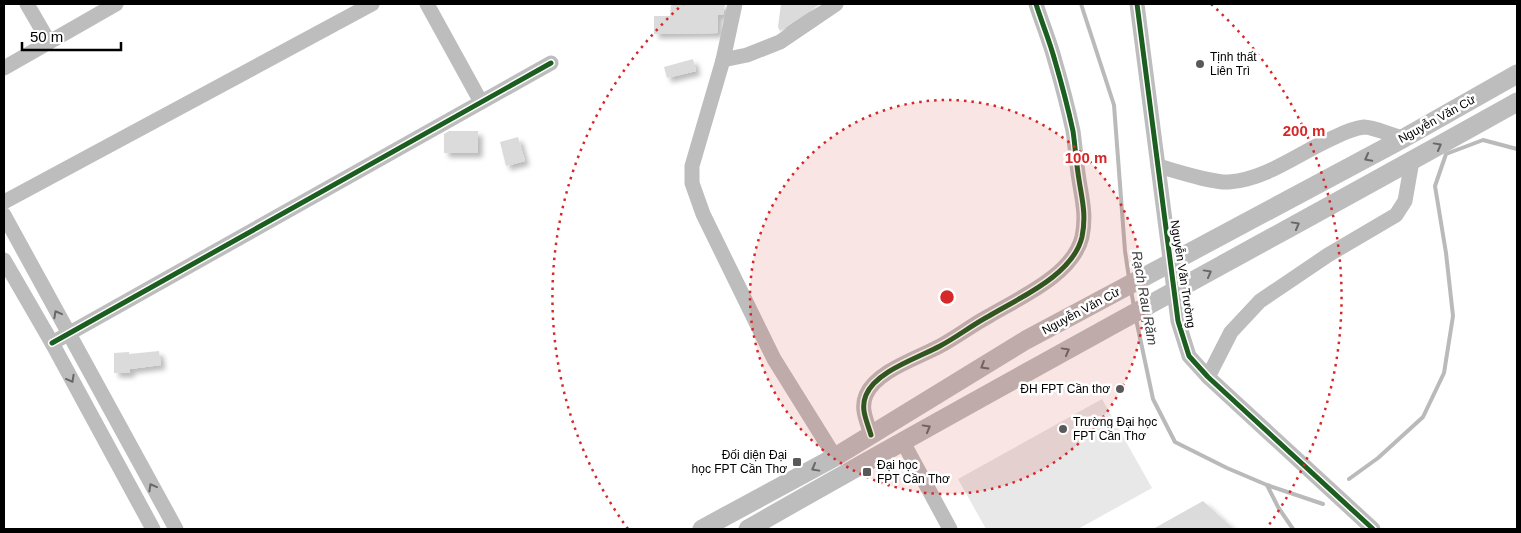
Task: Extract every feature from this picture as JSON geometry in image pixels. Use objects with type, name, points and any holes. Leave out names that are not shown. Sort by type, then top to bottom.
[{"type":"main road","name":"Nguyễn Văn Cừ","points":[[710,528],[872,435],[1026,340],[1404,138],[1517,74]]},
{"type":"main road","name":"Nguyễn Văn Cừ","points":[[755,527],[1023,374],[1517,102]]},
{"type":"street","points":[[27,4],[49,42]]},
{"type":"street","points":[[4,68],[116,4]]},
{"type":"street","points":[[4,202],[372,4]]},
{"type":"street","points":[[427,4],[481,102]]},
{"type":"street","points":[[735,4],[723,60],[692,166],[691,175],[695,194],[774,359],[835,457]]},
{"type":"street","points":[[723,60],[747,55],[780,42],[836,4]]},
{"type":"street","points":[[872,435],[862,409],[865,396],[871,385],[888,372],[941,345],[989,315],[1023,297],[1048,280],[1070,261],[1081,239],[1084,218],[1083,196],[1078,175],[1073,133],[1055,59],[1036,4]]},
{"type":"street","name":"Nguyễn Văn Trường","points":[[1137,4],[1178,321],[1188,356],[1208,377],[1373,529]]},
{"type":"street","points":[[52,343],[551,62]]},
{"type":"street","points":[[1158,166],[1201,178],[1228,182],[1261,174],[1286,163],[1317,145],[1363,127],[1404,138]]},
{"type":"street","points":[[1208,377],[1231,332],[1260,301],[1328,255],[1396,215],[1405,201],[1412,161]]},
{"type":"street","points":[[4,215],[176,529]]},
{"type":"street","points":[[4,260],[52,343],[153,529]]},
{"type":"street","points":[[903,442],[950,529]]},
{"type":"shaded area","points":[[1102,399],[1152,488],[1078,529],[986,529],[958,479]]},
{"type":"building","points":[[671,4],[725,4],[723,15],[718,15],[718,33],[654,34],[654,16],[670,16]]},
{"type":"building","points":[[781,4],[820,4],[780,31],[778,27]]},
{"type":"building","points":[[693,59],[696,71],[667,78],[664,67]]},
{"type":"building","points":[[449,131],[478,131],[478,153],[444,153],[444,134]]},
{"type":"building","points":[[518,137],[525,161],[506,166],[500,142]]},
{"type":"building","points":[[159,351],[161,365],[130,369],[130,373],[114,373],[114,353],[129,352],[129,354]]},
{"type":"building","points":[[1203,501],[1234,529],[1153,529]]},
{"type":"waterway","name":"Rạch Rau Răm","points":[[1081,4],[1114,105],[1125,251],[1129,278]]},
{"type":"waterway","points":[[1349,479],[1378,458],[1423,417],[1444,373],[1453,316],[1446,253],[1435,186],[1446,154],[1483,140],[1517,149]]},
{"type":"waterway","name":"Rạch Rau Răm","points":[[1131,290],[1134,307]]},
{"type":"waterway","name":"Rạch Rau Răm","points":[[1136,319],[1153,399],[1175,442],[1227,468],[1267,485],[1278,507],[1293,529]]},
{"type":"waterway","points":[[1267,485],[1323,504]]},
{"type":"cycle path","points":[[871,435],[864,405],[864,400],[871,386],[898,366],[931,351],[1043,284],[1057,274],[1077,251],[1082,237],[1084,212],[1073,131],[1053,54],[1036,4]]},
{"type":"cycle path","points":[[1137,4],[1178,321],[1189,356],[1208,377],[1373,529]]},
{"type":"cycle path","points":[[52,343],[551,63]]},
{"type":"place","name":"Tịnh thất Liên Trì","points":[[1200,64]]},
{"type":"place","name":"ĐH FPT Cần thơ","points":[[1120,389]]},
{"type":"place","name":"Trường Đại học FPT Cần Thơ","points":[[1063,429]]},
{"type":"place","name":"Đối diện Đại học FPT Cần Thơ","points":[[797,462]]},
{"type":"place","name":"Đại học FPT Cần Thơ","points":[[867,472]]}]
